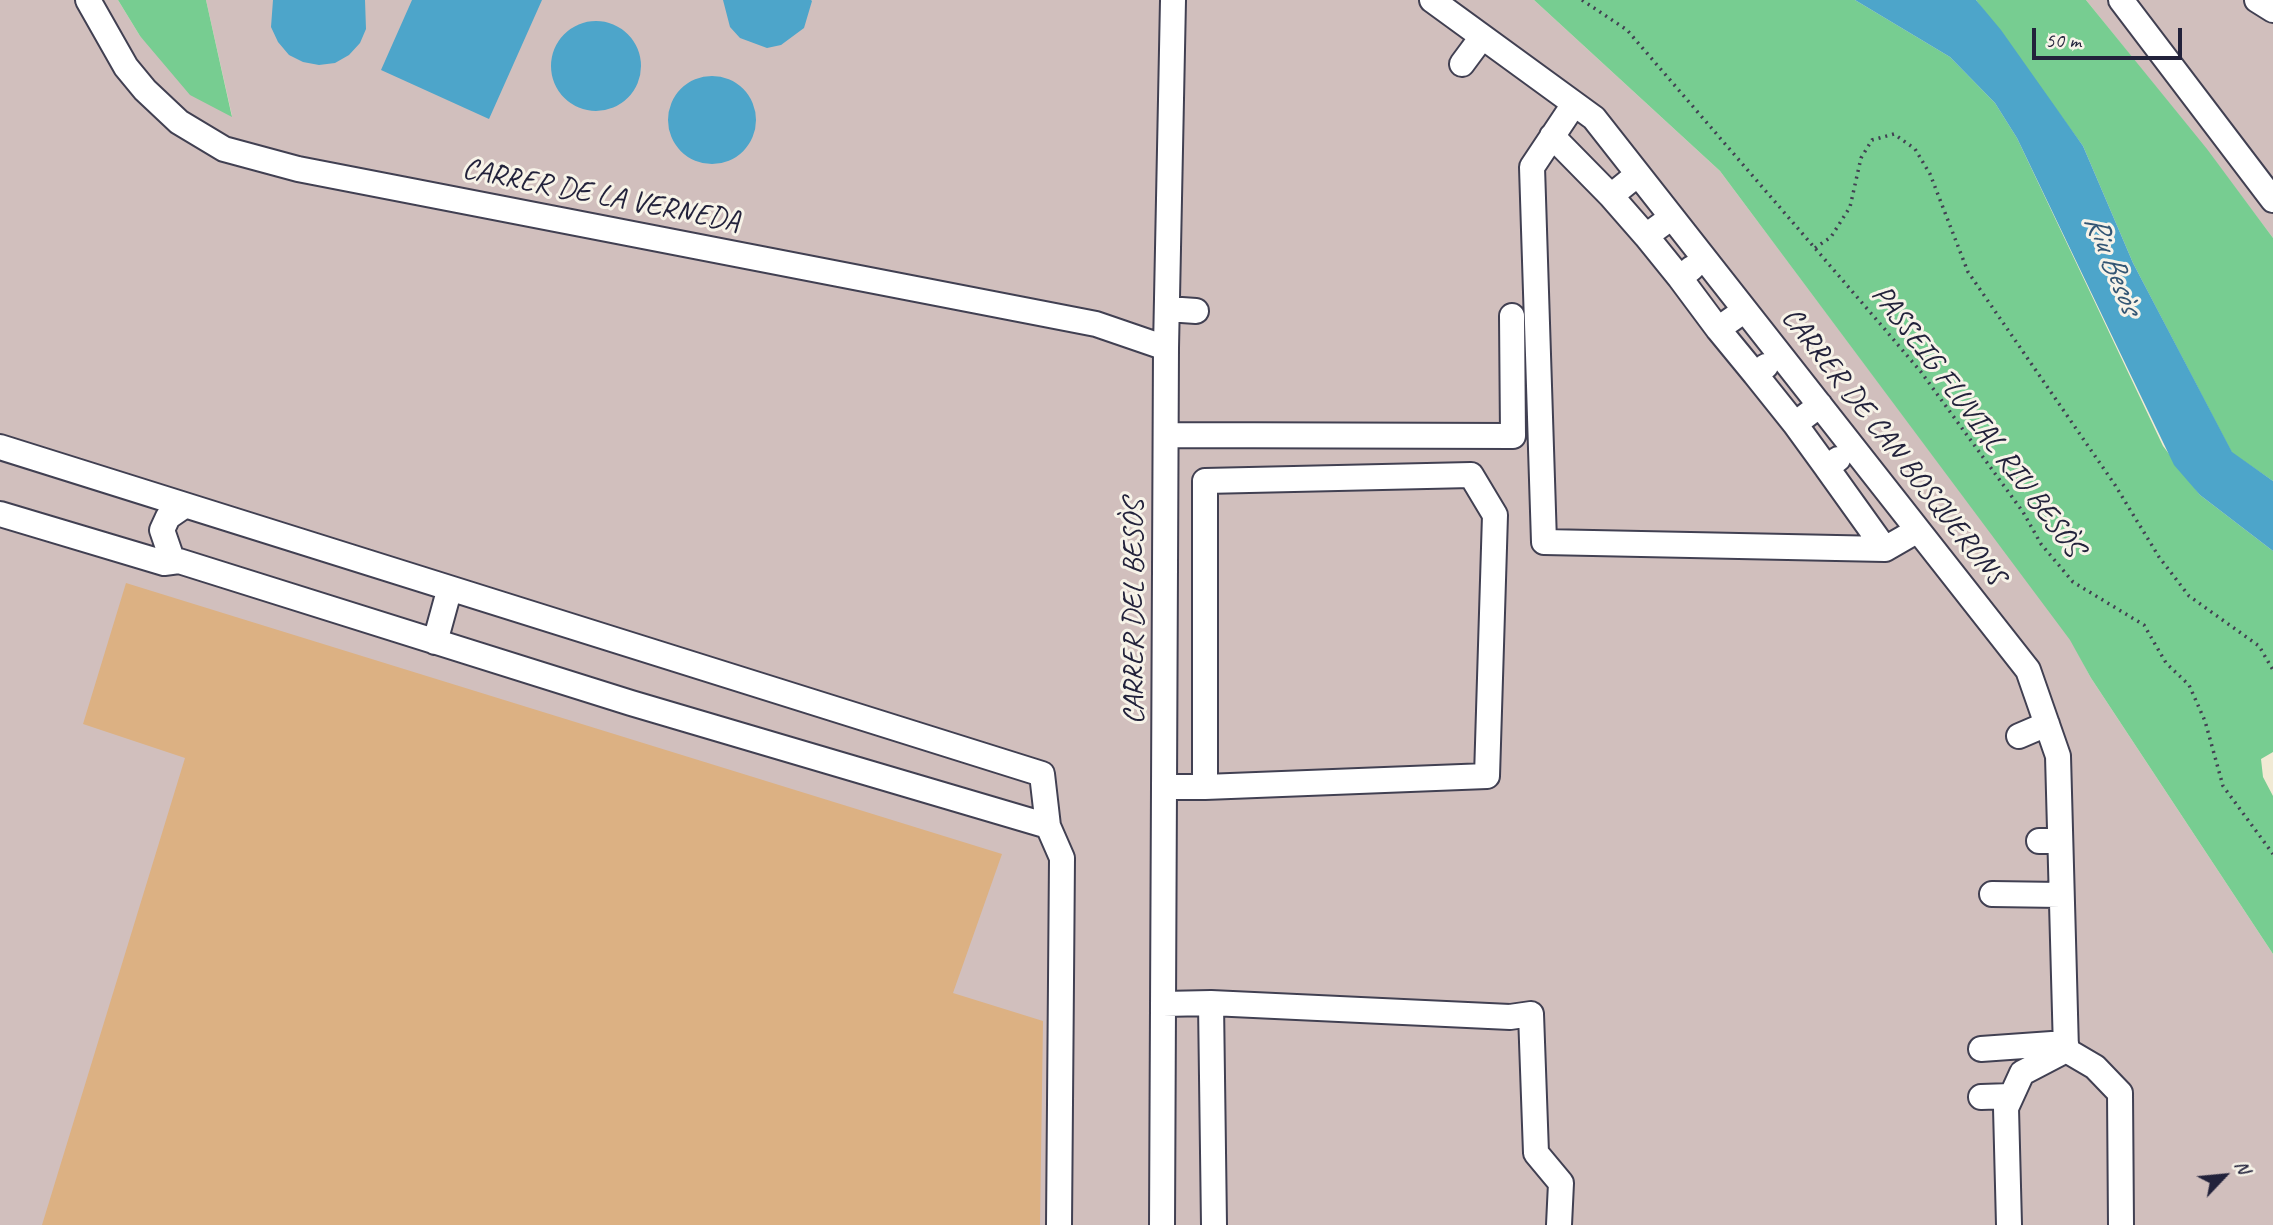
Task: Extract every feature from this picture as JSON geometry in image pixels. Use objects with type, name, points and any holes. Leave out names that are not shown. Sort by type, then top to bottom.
[{"type":"street","name":"CARRER DE LA VERNEDA","points":[[88,0],[126,67],[145,90],[179,122],[225,149],[298,169],[1096,324],[1166,348]]},
{"type":"street","name":"CARRER DEL BESÒS","points":[[1162,1225],[1166,348],[1185,310],[1173,0]]},
{"type":"street","name":"CARRER DE CAN BOSQUERONS","points":[[1432,0],[1594,118],[2028,670],[2058,756],[2050,841],[2062,895],[2066,1046]]},
{"type":"street","points":[[2120,0],[2273,200]]},
{"type":"street","points":[[2257,0],[2273,10]]},
{"type":"street","points":[[1462,64],[1482,37]]},
{"type":"street","points":[[1574,104],[1532,167],[1544,542],[1885,549],[1918,530]]},
{"type":"street","points":[[1552,136],[1611,195],[1680,278],[1795,424],[1885,549]]},
{"type":"street","points":[[1584,168],[1613,142]]},
{"type":"street","points":[[1611,195],[1638,174]]},
{"type":"street","points":[[1646,236],[1672,217]]},
{"type":"street","points":[[1680,278],[1704,258]]},
{"type":"street","points":[[1718,329],[1745,310]]},
{"type":"street","points":[[1167,435],[1513,436],[1512,316]]},
{"type":"street","points":[[1755,374],[1780,355]]},
{"type":"street","points":[[1795,424],[1820,405]]},
{"type":"street","points":[[0,447],[449,591],[1042,774],[1048,826],[1062,858],[1059,1225]]},
{"type":"street","points":[[1827,468],[1854,448]]},
{"type":"street","points":[[1164,788],[1205,787],[1487,776],[1495,515],[1471,475],[1206,481],[1205,787]]},
{"type":"street","points":[[173,562],[162,530],[168,517],[184,506]]},
{"type":"street","points":[[0,514],[164,563],[179,561],[435,642],[1048,826]]},
{"type":"street","points":[[1166,560],[1206,563]]},
{"type":"street","points":[[435,642],[449,591]]},
{"type":"street","points":[[1165,643],[1205,640]]},
{"type":"street","points":[[2019,736],[2047,724]]},
{"type":"street","points":[[1992,894],[2062,895]]},
{"type":"street","points":[[1163,1004],[1211,1003],[1510,1017],[1531,1014],[1536,1153],[1561,1183],[1559,1225]]},
{"type":"street","points":[[1211,1003],[1214,1225]]},
{"type":"street","points":[[1982,1049],[2066,1046],[2095,1067],[2120,1093],[2121,1225]]},
{"type":"street","points":[[2009,1225],[2006,1108],[2022,1073],[2066,1046]]},
{"type":"street","points":[[1981,1097],[2011,1096]]},
{"type":"path","name":"PASSEIG FLUVIAL RIU BESÒS","points":[[1582,0],[1627,30],[1921,372],[2023,512],[2041,544],[2073,582],[2144,625],[2166,663],[2189,685],[2205,721],[2223,786],[2273,854]]},
{"type":"path","points":[[1815,248],[1831,237],[1850,207],[1861,158],[1872,140],[1894,134],[1915,149],[1930,174],[1968,272],[2115,485],[2159,557],[2189,596],[2259,646],[2273,670]]},
{"type":"shaded area","points":[[0,0],[118,0],[140,36],[232,116],[206,0],[1534,0],[1720,171],[2071,640],[2091,678],[2273,954],[2273,1225],[0,1225]]},
{"type":"shaded area","points":[[2086,0],[2273,0],[2273,238],[2206,149]]},
{"type":"green space","points":[[118,0],[206,0],[232,117],[190,95],[140,36]]},
{"type":"green space","points":[[1534,0],[1855,0],[1950,57],[1995,103],[2017,138],[2163,446],[2200,495],[2273,551],[2273,752],[2261,759],[2263,777],[2273,796],[2273,954],[2091,678],[2070,640],[1720,171]]},
{"type":"green space","points":[[1976,0],[2086,0],[2207,149],[2273,238],[2273,481],[2232,453],[2133,263],[2083,146]]},
{"type":"water","points":[[273,0],[365,0],[366,29],[360,43],[349,55],[335,63],[319,65],[303,62],[289,55],[278,42],[271,27]]},
{"type":"water","points":[[412,0],[542,0],[489,119],[381,70]]},
{"type":"water","points":[[723,0],[812,1],[804,28],[781,45],[767,48],[740,38],[730,27]]},
{"type":"water","name":"Riu Besòs","points":[[1855,0],[1976,0],[2001,30],[2083,146],[2133,263],[2232,452],[2273,481],[2273,551],[2200,495],[2174,465],[2017,138],[1995,103],[1950,57]]},
{"type":"water","points":[[596,21],[613,24],[628,34],[638,49],[641,66],[638,83],[628,98],[613,108],[596,111],[579,108],[564,98],[554,83],[551,66],[554,49],[564,34],[579,24]]},
{"type":"water","points":[[712,76],[729,79],[743,89],[753,103],[756,120],[753,137],[743,151],[729,161],[712,164],[695,161],[681,151],[671,137],[668,120],[671,103],[681,89],[695,79]]},
{"type":"building","points":[[126,583],[1002,854],[953,993],[1043,1021],[1040,1225],[42,1225],[185,758],[83,724]]}]
